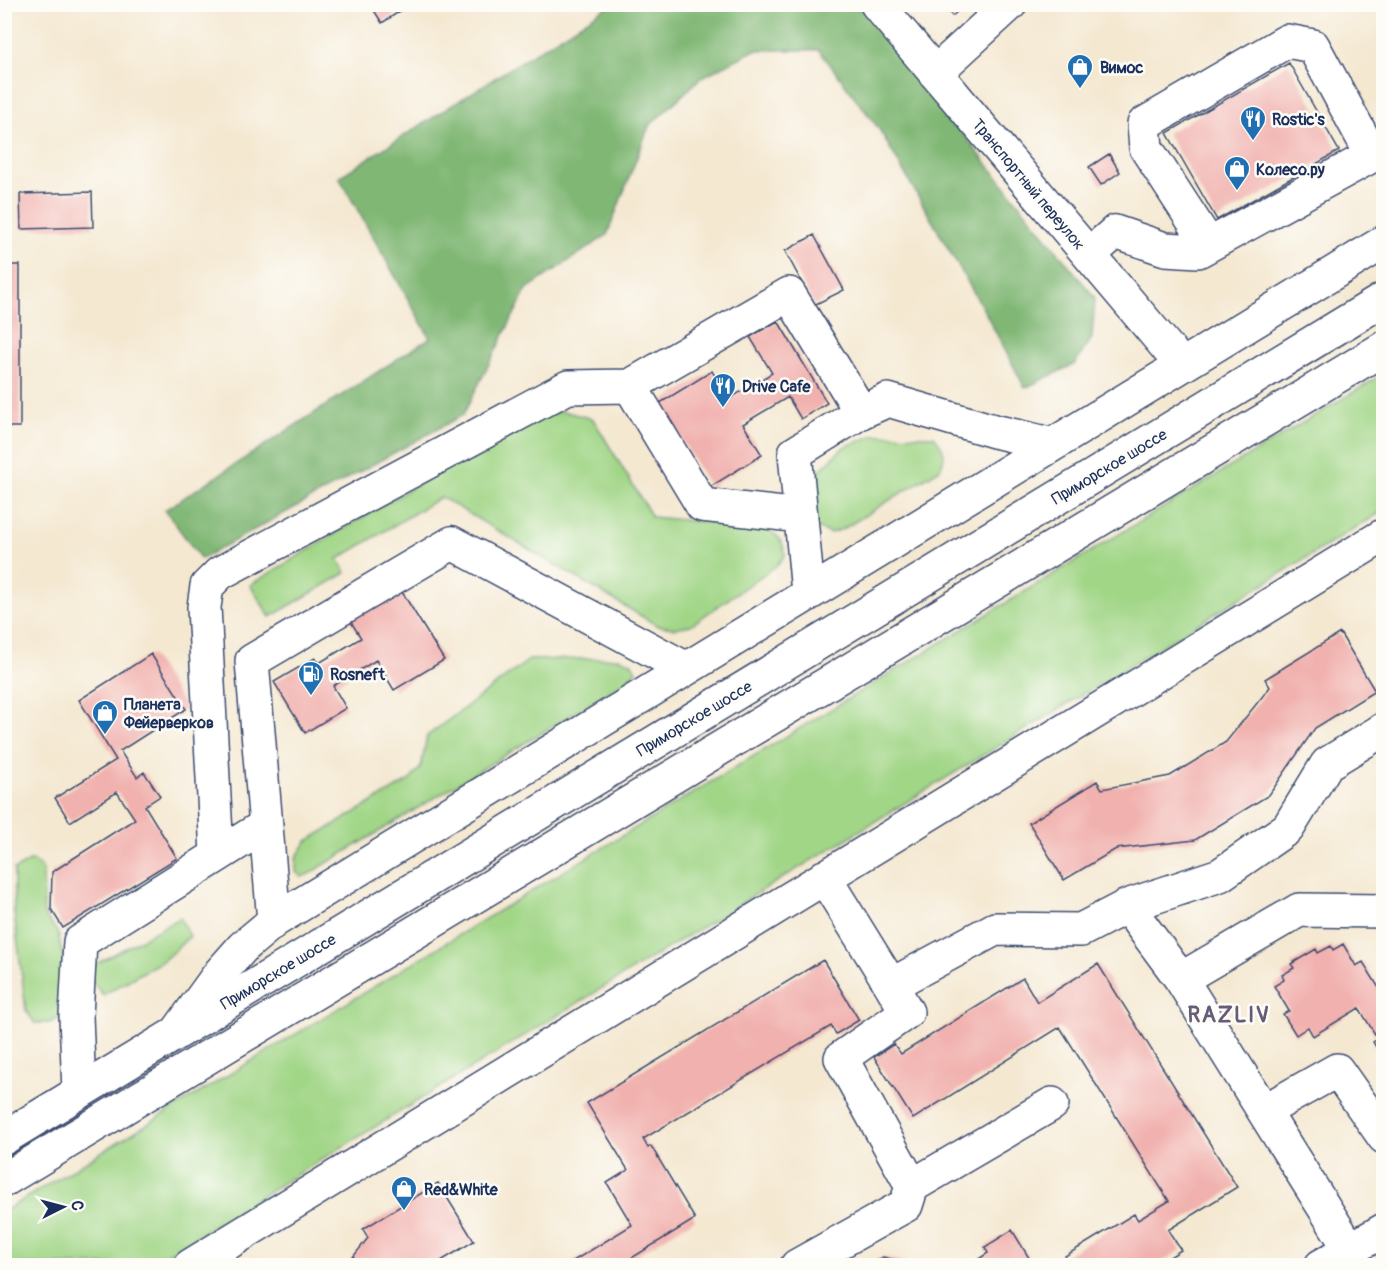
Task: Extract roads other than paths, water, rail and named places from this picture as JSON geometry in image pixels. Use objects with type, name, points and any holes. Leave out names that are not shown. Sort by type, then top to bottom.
[{"type":"main road","name":"Транспортный переулок","points":[[878,4],[1181,364]]},
{"type":"main road","points":[[935,73],[1010,4]]},
{"type":"main road","points":[[1089,255],[1115,232],[1165,249],[1198,251],[1209,245],[1378,152],[1312,46],[1287,41],[1144,124],[1146,148],[1209,245]]},
{"type":"main road","points":[[178,1031],[220,973],[243,947],[274,921],[1383,242]]},
{"type":"main road","points":[[218,854],[204,608],[207,586],[220,573],[568,387],[630,386],[789,294],[861,412]]},
{"type":"main road","name":"Приморское шоссе","points":[[4,1138],[1383,299]]},
{"type":"main road","points":[[4,1180],[1383,348]]},
{"type":"main road","points":[[630,386],[702,505],[801,516]]},
{"type":"main road","points":[[807,593],[795,453],[861,412],[888,400],[994,432],[1050,444]]},
{"type":"main road","points":[[190,1266],[1383,535]]},
{"type":"main road","points":[[274,921],[252,661],[452,543],[685,668]]},
{"type":"main road","points":[[891,985],[995,929],[1081,930],[1127,906],[1220,875],[1288,828],[1327,764],[1383,729]]},
{"type":"main road","points":[[79,1092],[76,1016],[80,942],[266,825]]},
{"type":"main road","points":[[824,877],[908,1012],[841,1058],[912,1186]]},
{"type":"main road","points":[[1127,906],[1181,979],[1350,1249]]},
{"type":"main road","points":[[1181,979],[1299,910],[1383,910]]},
{"type":"main road","points":[[1264,1111],[1337,1071],[1383,1137]]},
{"type":"main road","points":[[797,1266],[906,1205],[912,1186],[1052,1104]]},
{"type":"main road","points":[[1321,1266],[1383,1230]]},
{"type":"place","name":"Вимос","points":[[1080,90]]},
{"type":"place","name":"Rostic's","points":[[1253,142]]},
{"type":"place","name":"Колесо.ру","points":[[1237,192]]},
{"type":"place","name":"Drive Cafe","points":[[723,409]]},
{"type":"place","name":"Rosneft","points":[[311,697]]},
{"type":"place","name":"Планета Фейерверков","points":[[105,736]]},
{"type":"place","name":"Red&White","points":[[404,1212]]},
{"type":"district","name":"RAZLIV","points":[[1229,1014]]}]
